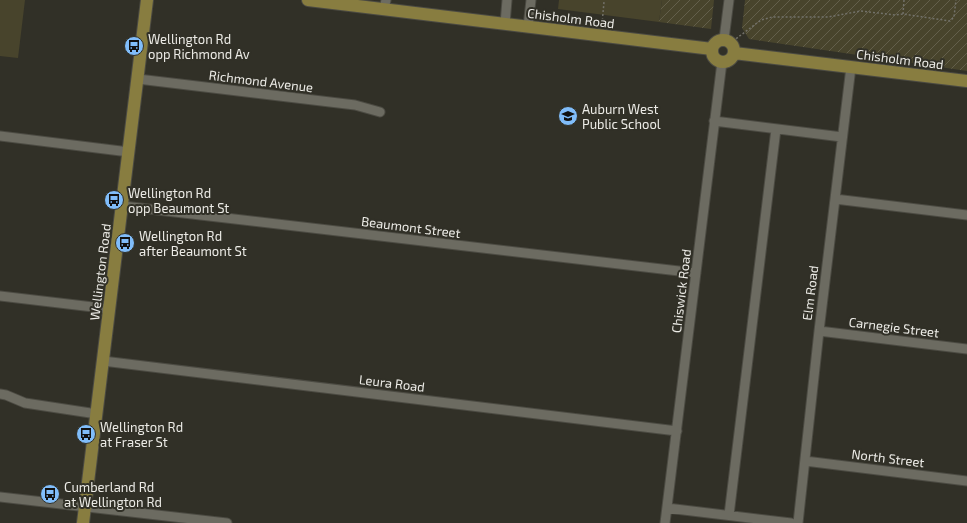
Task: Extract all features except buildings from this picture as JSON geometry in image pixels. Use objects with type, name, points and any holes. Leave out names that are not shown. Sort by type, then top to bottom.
[{"type":"main road","name":"Wellington Road","points":[[84,523],[147,0]]},
{"type":"main road","name":"Chisholm Road","points":[[308,0],[385,5],[505,24],[712,49]]},
{"type":"main road","points":[[721,39],[730,45],[728,61],[722,62],[715,59],[712,49],[715,43],[721,39]]},
{"type":"main road","name":"Chisholm Road","points":[[730,45],[851,67],[967,81]]},
{"type":"street","points":[[505,24],[507,0]]},
{"type":"street","points":[[528,26],[531,0]]},
{"type":"street","points":[[729,0],[730,45]]},
{"type":"street","name":"Chiswick Road","points":[[665,523],[722,62]]},
{"type":"street","name":"Elm Road","points":[[798,523],[819,331],[851,67]]},
{"type":"street","name":"Richmond Avenue","points":[[138,79],[355,105],[380,112]]},
{"type":"street","points":[[714,121],[842,137]]},
{"type":"street","points":[[729,515],[776,128]]},
{"type":"street","points":[[0,136],[129,152]]},
{"type":"street","points":[[835,199],[967,215]]},
{"type":"street","name":"Beaumont Street","points":[[123,206],[696,273]]},
{"type":"street","points":[[0,296],[110,309]]},
{"type":"street","name":"Carnegie Street","points":[[819,331],[967,349]]},
{"type":"street","name":"Leura Road","points":[[103,361],[677,431]]},
{"type":"street","points":[[0,394],[24,403],[97,414]]},
{"type":"street","name":"North Street","points":[[805,461],[967,481]]},
{"type":"street","points":[[0,497],[227,523]]},
{"type":"street","points":[[667,508],[791,523]]},
{"type":"path","points":[[903,14],[904,0]]},
{"type":"path","points":[[730,45],[738,37],[766,18],[788,16],[832,16],[861,11],[895,15],[903,14],[950,21],[954,17],[956,0]]},
{"type":"path","points":[[602,24],[604,2]]},
{"type":"shaded area","points":[[0,0],[25,0],[18,58],[0,56]]},
{"type":"shaded area","points":[[559,0],[662,0],[659,22],[558,9]]},
{"type":"shaded area","points":[[662,0],[714,0],[711,29],[659,22]]},
{"type":"shaded area","points":[[745,0],[967,0],[967,71],[749,39],[742,28]]},
{"type":"place","name":"Wellington Rd opp Richmond Av","points":[[134,46]]},
{"type":"place","name":"Auburn West Public School","points":[[568,116]]},
{"type":"place","name":"Wellington Rd opp Beaumont St","points":[[114,200]]},
{"type":"place","name":"Wellington Rd after Beaumont St","points":[[125,243]]},
{"type":"place","name":"Wellington Rd at Fraser St","points":[[86,434]]},
{"type":"place","name":"Cumberland Rd at Wellington Rd","points":[[50,494]]}]
